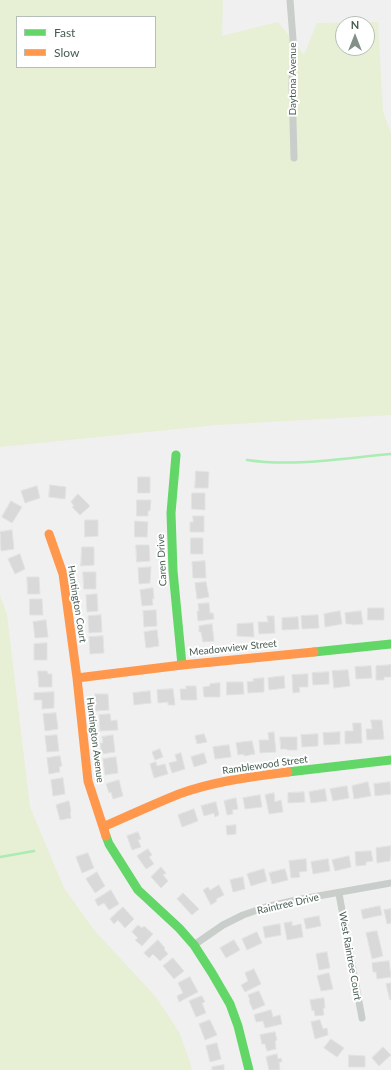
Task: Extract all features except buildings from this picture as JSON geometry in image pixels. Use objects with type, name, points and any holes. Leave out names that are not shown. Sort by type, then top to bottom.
[{"type":"street","name":"Daytona Avenue","points":[[290,0],[293,39],[292,85],[294,158]]},
{"type":"street","name":"Caren Drive","points":[[176,455],[172,513],[173,571],[182,665]]},
{"type":"street","name":"Huntington Court","points":[[49,534],[63,574],[77,678]]},
{"type":"street","name":"Meadowview Street","points":[[77,678],[182,665],[391,644]]},
{"type":"street","name":"Huntington Avenue","points":[[77,678],[88,781],[109,844],[138,890],[194,945],[212,973],[230,1004],[238,1026],[249,1070]]},
{"type":"street","name":"Ramblewood Street","points":[[103,827],[180,794],[217,783],[248,777],[391,760]]},
{"type":"street","name":"Raintree Drive","points":[[194,945],[223,925],[243,915],[266,907],[296,900],[339,894],[391,884]]},
{"type":"street","name":"West Raintree Court","points":[[339,894],[362,1018]]},
{"type":"green space","points":[[0,0],[223,0],[222,36],[278,22],[304,55],[317,23],[335,23],[335,56],[375,56],[375,22],[378,22],[383,111],[391,134],[391,415],[217,425],[0,447]]},
{"type":"green space","points":[[0,595],[7,615],[30,807],[64,888],[94,930],[156,997],[179,1032],[192,1070],[0,1070]]},
{"type":"waterway","points":[[247,460],[283,463],[337,460],[391,454]]},
{"type":"waterway","points":[[0,857],[34,851]]},
{"type":"traffic: fast","points":[[176,455],[171,513],[173,571],[182,665]]},
{"type":"traffic: fast","points":[[314,652],[391,644]]},
{"type":"traffic: fast","points":[[288,772],[391,760]]},
{"type":"traffic: fast","points":[[106,836],[109,844],[138,890],[179,928],[194,945],[212,973],[230,1004],[238,1026],[249,1070]]},
{"type":"traffic: slow","points":[[49,534],[63,574],[77,678],[88,781],[106,836]]},
{"type":"traffic: slow","points":[[77,678],[182,665],[314,652]]},
{"type":"traffic: slow","points":[[103,827],[179,794],[192,790],[233,780],[288,772]]}]
